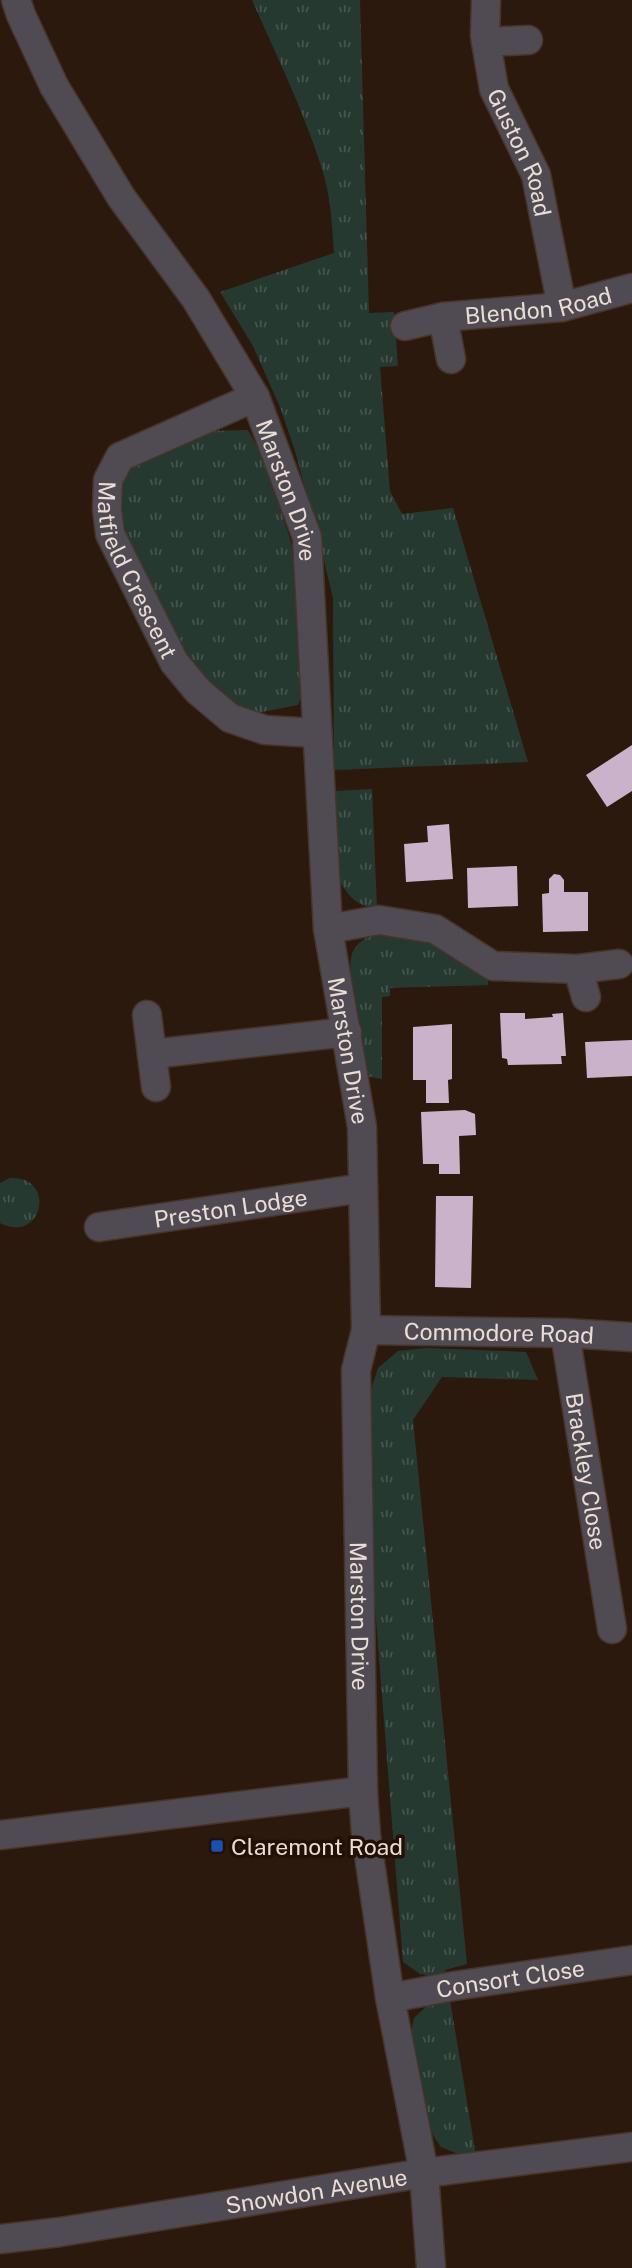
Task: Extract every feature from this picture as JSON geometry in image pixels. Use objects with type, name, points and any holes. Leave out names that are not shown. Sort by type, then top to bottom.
[{"type":"street","name":"Marston Drive","points":[[16,0],[20,15],[54,86],[121,197],[197,299],[255,397],[307,537],[328,929],[362,1127],[366,1330],[356,1370],[366,1835],[390,1998],[424,2173],[431,2268]]},
{"type":"street","name":"Guston Road","points":[[486,0],[486,42],[494,89],[536,175],[562,307]]},
{"type":"street","points":[[486,42],[528,40]]},
{"type":"street","name":"Blendon Road","points":[[405,326],[443,317],[562,307],[632,288]]},
{"type":"street","name":"Blendon Road","points":[[443,317],[451,359]]},
{"type":"street","name":"Matfield Crescent","points":[[255,397],[120,457],[108,480],[110,534],[174,662],[198,691],[230,718],[265,730],[317,733]]},
{"type":"street","points":[[328,929],[379,920],[435,929],[493,966],[579,970],[619,964]]},
{"type":"street","points":[[579,970],[586,997]]},
{"type":"street","points":[[147,1015],[156,1087]]},
{"type":"street","points":[[152,1054],[347,1032]]},
{"type":"street","name":"Preston Lodge","points":[[99,1227],[363,1188]]},
{"type":"street","name":"Commodore Road","points":[[366,1330],[565,1333],[632,1337]]},
{"type":"street","name":"Brackley Close","points":[[565,1333],[618,1617]]},
{"type":"street","points":[[0,1836],[363,1791]]},
{"type":"street","name":"Consort Close","points":[[390,1998],[632,1960]]},
{"type":"street","name":"Snowdon Avenue","points":[[0,2239],[60,2232],[424,2173],[632,2147]]},
{"type":"green space","points":[[252,0],[360,0],[369,313],[394,312],[398,366],[380,367],[390,491],[402,514],[453,508],[528,762],[334,770],[333,598],[295,451],[280,407],[253,346],[220,292],[334,253],[329,200],[315,147]]},
{"type":"green space","points":[[248,430],[264,459],[291,542],[300,600],[306,682],[298,705],[230,718],[198,691],[110,534],[120,457],[210,431]]},
{"type":"green space","points":[[372,789],[377,909],[354,900],[339,880],[334,791]]},
{"type":"green space","points":[[388,931],[437,943],[488,972],[488,985],[390,988],[390,996],[382,997],[382,1079],[365,1076],[352,996],[350,965],[358,944]]},
{"type":"green space","points":[[10,1178],[25,1180],[35,1187],[39,1197],[39,1208],[34,1218],[26,1225],[14,1227],[0,1223],[0,1183]]},
{"type":"green space","points":[[426,1348],[526,1352],[538,1380],[442,1377],[413,1420],[467,1964],[445,1970],[446,1978],[420,1974],[403,1962],[371,1556],[367,1403],[378,1368],[398,1351]]},
{"type":"green space","points":[[450,2000],[476,2156],[441,2147],[425,2123],[410,2038],[414,2018],[430,2003]]},
{"type":"building","points":[[632,745],[632,791],[607,807],[586,775]]},
{"type":"building","points":[[449,824],[453,879],[406,882],[404,844],[428,842],[427,826]]},
{"type":"building","points":[[517,866],[518,906],[468,908],[467,868]]},
{"type":"building","points":[[554,874],[560,875],[564,880],[564,892],[588,892],[588,931],[543,932],[542,894],[549,893],[549,879]]},
{"type":"building","points":[[500,1013],[525,1013],[525,1019],[553,1017],[552,1014],[563,1013],[566,1056],[561,1056],[562,1064],[508,1065],[507,1059],[502,1058]]},
{"type":"building","points":[[452,1024],[449,1103],[426,1103],[426,1080],[413,1080],[413,1027]]},
{"type":"building","points":[[632,1040],[632,1076],[587,1078],[585,1042]]},
{"type":"building","points":[[465,1110],[475,1114],[476,1135],[459,1136],[460,1174],[439,1174],[439,1164],[423,1164],[421,1112]]},
{"type":"building","points":[[436,1196],[473,1196],[471,1288],[435,1287]]},
{"type":"place","name":"Claremont Road","points":[[217,1846]]}]
